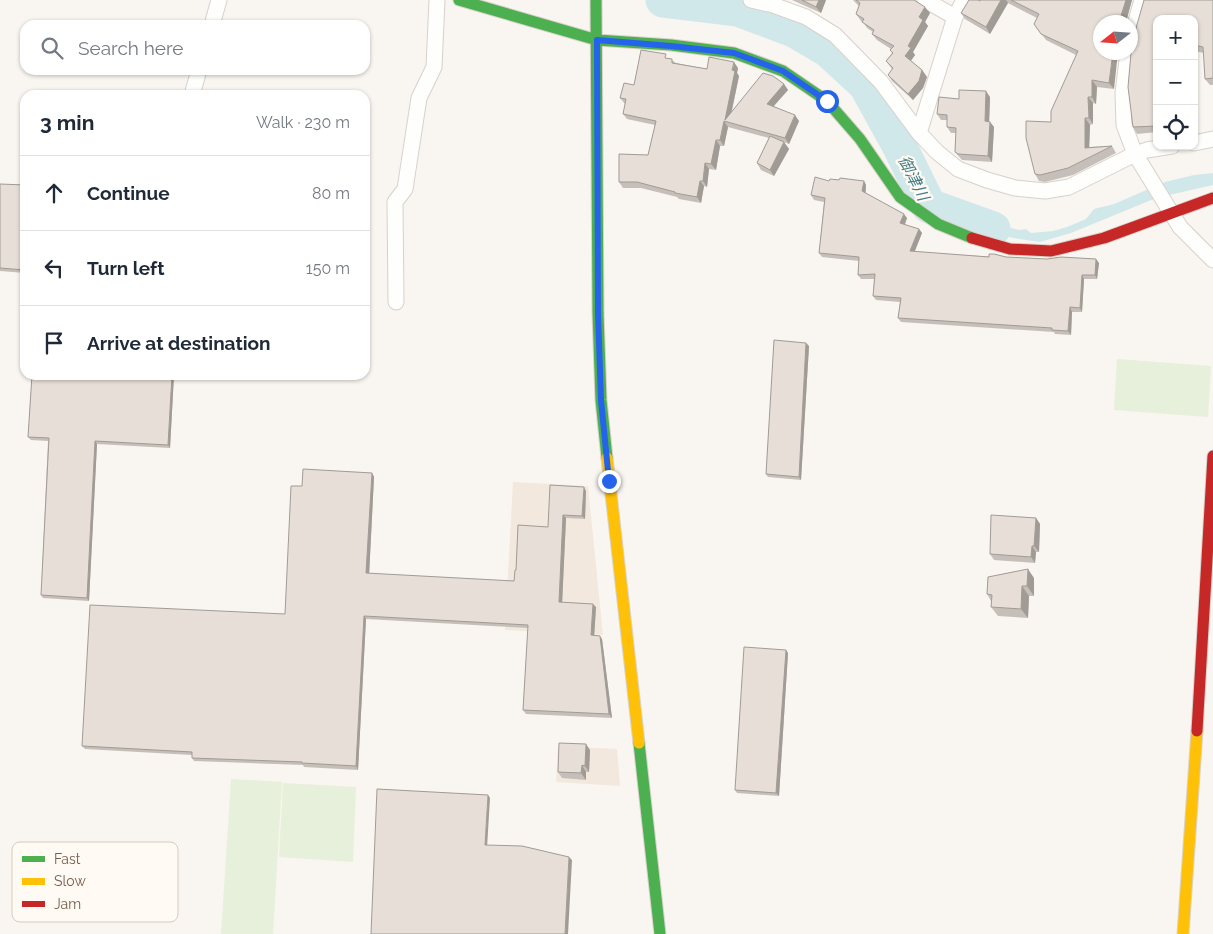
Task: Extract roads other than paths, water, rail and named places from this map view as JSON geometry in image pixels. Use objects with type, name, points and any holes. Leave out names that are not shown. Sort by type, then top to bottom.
[{"type":"street","points":[[213,20],[219,0]]},
{"type":"street","points":[[396,302],[395,202],[405,189],[419,98],[434,66],[437,0]]},
{"type":"street","points":[[459,0],[597,38],[734,53],[783,71],[827,101],[860,139],[900,197],[938,224],[976,240],[1010,249],[1051,250],[1104,238],[1168,209],[1213,198]]},
{"type":"street","points":[[596,0],[598,304],[601,400],[660,934]]},
{"type":"street","points":[[751,0],[773,5],[806,17],[835,35],[881,82],[937,152],[958,169],[1015,188],[1045,190],[1069,187],[1138,159],[1147,150],[1153,149]]},
{"type":"street","points":[[925,0],[955,17]]},
{"type":"street","points":[[920,133],[955,17],[964,0]]},
{"type":"street","points":[[1138,15],[1142,0]]},
{"type":"street","points":[[1127,60],[1123,93],[1124,125],[1138,159],[1180,227],[1213,260]]},
{"type":"street","points":[[194,90],[198,75]]},
{"type":"street","points":[[1198,142],[1213,139]]},
{"type":"street","points":[[1183,934],[1213,456]]},
{"type":"water","points":[[1213,173],[1213,185],[1156,198],[1071,233],[1040,242],[1013,238],[968,227],[931,209],[1019,230],[1026,229],[1031,233],[1053,231],[1086,219],[1094,209],[1114,204],[1165,182],[1194,175]]},
{"type":"waterway","name":"御津川","points":[[663,0],[738,9],[794,30],[828,50],[866,85],[899,145],[929,206],[993,229]]}]
